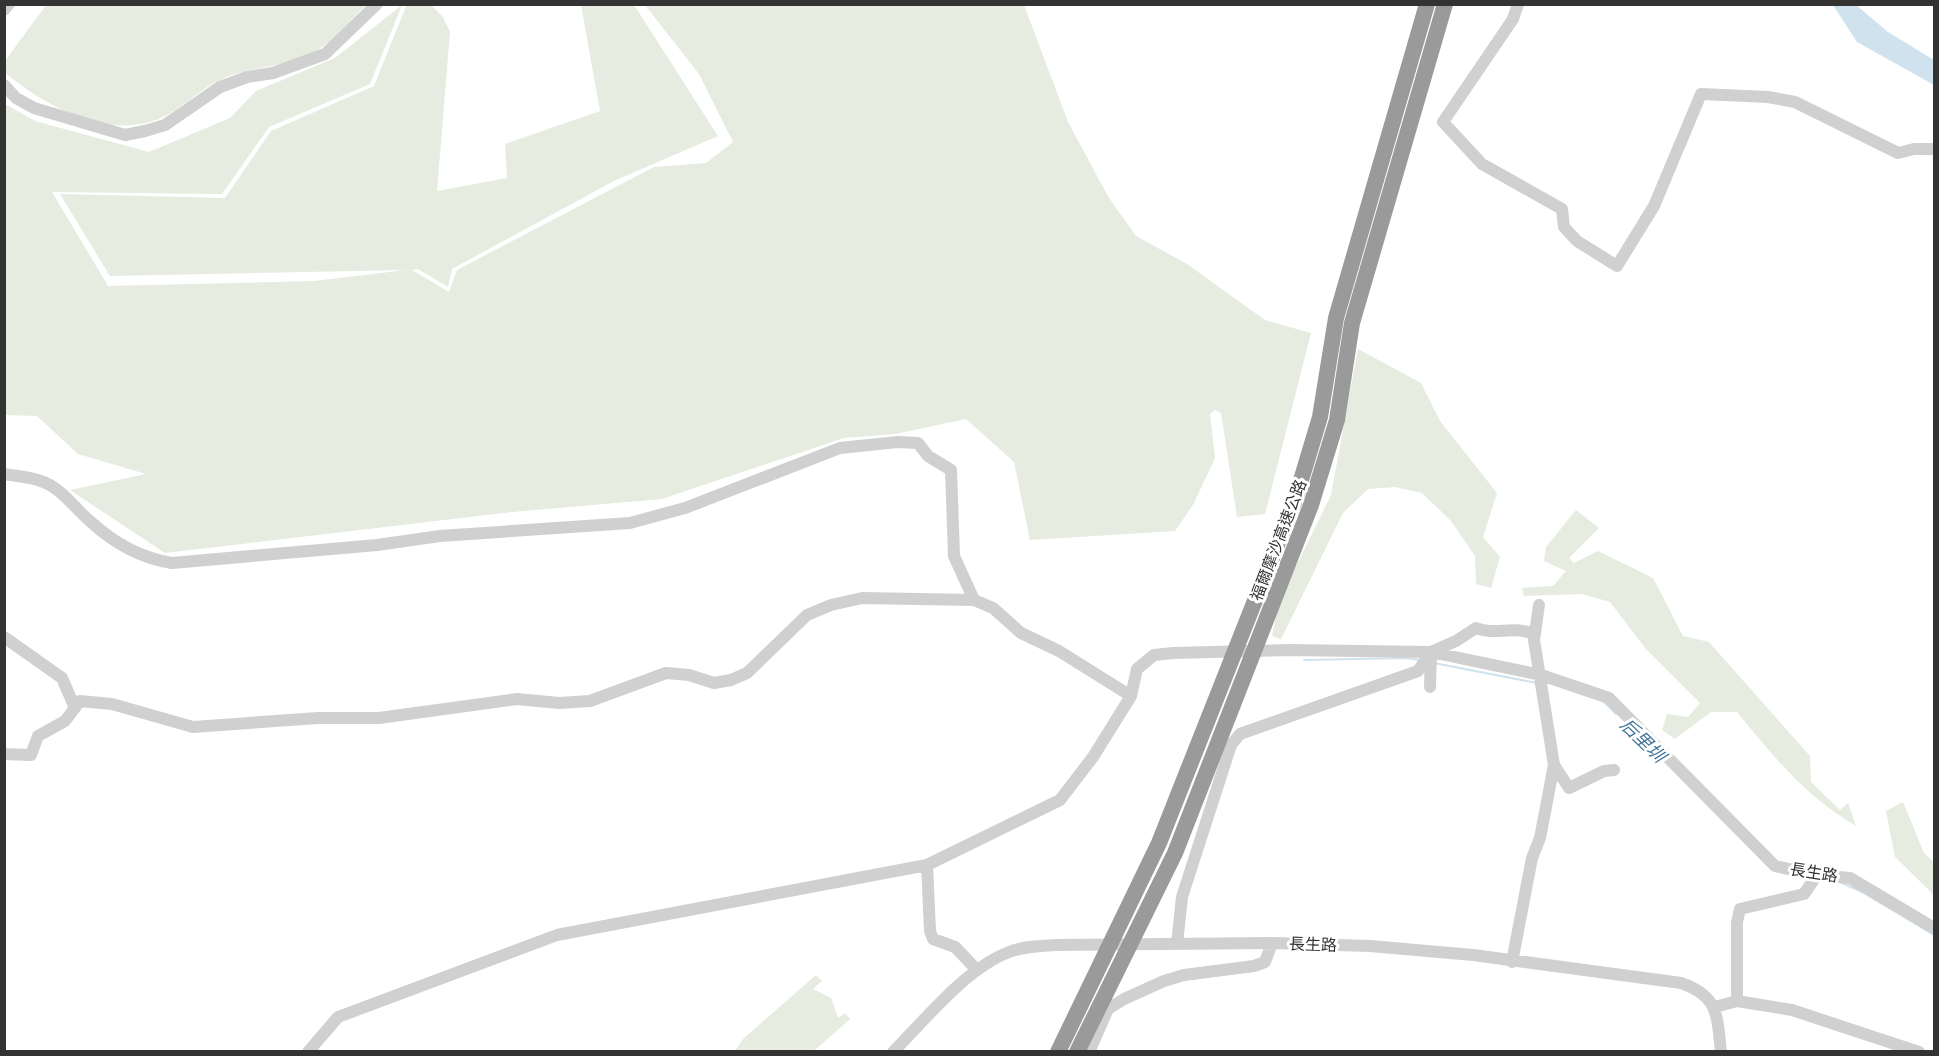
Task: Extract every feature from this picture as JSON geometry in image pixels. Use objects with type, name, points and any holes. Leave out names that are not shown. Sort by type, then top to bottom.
[{"type":"highway","name":"福爾摩沙高速公路","points":[[1058,1052],[1159,843],[1296,497],[1320,417],[1336,318],[1427,4]]},
{"type":"highway","name":"福爾摩沙高速公路","points":[[1077,1052],[1175,853],[1311,505],[1336,420],[1352,323],[1445,4]]},
{"type":"street","points":[[4,10],[9,4]]},
{"type":"street","points":[[4,86],[16,98],[34,108],[125,135],[145,131],[165,125],[220,87],[247,77],[273,73],[325,54],[377,4]]},
{"type":"street","points":[[1518,4],[1513,19],[1443,122],[1482,164],[1562,209],[1564,226],[1577,241],[1617,266],[1654,206],[1701,94],[1768,97],[1795,102],[1898,153],[1914,149],[1935,149]]},
{"type":"street","points":[[4,474],[42,482],[62,494],[91,523],[128,549],[147,559],[172,563],[377,545],[440,536],[630,523],[685,508],[840,448],[898,442],[918,443],[928,456],[951,470],[954,556],[974,600]]},
{"type":"street","points":[[4,754],[31,755],[38,736],[65,722],[80,701],[112,704],[193,727],[318,718],[379,718],[517,699],[558,703],[590,701],[666,673],[689,675],[714,683],[731,680],[747,673],[807,615],[831,605],[862,598],[974,600],[993,608],[1020,633],[1059,651],[1131,696],[1093,757],[1060,801],[927,865],[558,935],[338,1017],[308,1052]]},
{"type":"street","points":[[1512,962],[1532,858],[1540,838],[1554,765],[1534,634],[1539,605]]},
{"type":"street","points":[[1177,944],[1182,897],[1232,745],[1240,734],[1418,670],[1431,652],[1476,628],[1487,632],[1518,628],[1534,634]]},
{"type":"street","points":[[4,637],[62,678],[75,708]]},
{"type":"street","name":"長生路","points":[[1131,696],[1137,669],[1154,655],[1288,650],[1431,652],[1541,675],[1609,698],[1775,866],[1817,875],[1850,878],[1935,928]]},
{"type":"street","points":[[1430,687],[1431,652]]},
{"type":"street","points":[[1554,765],[1569,788],[1605,771],[1614,770]]},
{"type":"street","points":[[927,865],[930,931],[933,939],[955,947],[976,970]]},
{"type":"street","points":[[1737,1001],[1737,922],[1740,909],[1804,894],[1817,875]]},
{"type":"street","points":[[1089,1052],[1108,1009],[1124,999],[1164,981],[1184,975],[1254,966],[1265,962],[1272,943]]},
{"type":"street","name":"長生路","points":[[893,1052],[976,970],[1009,952],[1031,946],[1272,943],[1370,946],[1473,955],[1681,983],[1702,991],[1715,1007]]},
{"type":"street","points":[[1721,1052],[1715,1007],[1737,1001],[1792,1010],[1919,1052]]},
{"type":"shaded area","points":[[407,4],[431,5],[443,17],[450,32],[437,191],[507,178],[505,144],[600,111],[581,5],[634,5],[718,136],[614,181],[452,269],[448,287],[418,269],[412,270],[449,292],[457,270],[654,167],[706,163],[733,142],[699,74],[645,5],[1024,5],[1068,122],[1109,198],[1136,236],[1187,264],[1265,320],[1311,333],[1265,514],[1237,517],[1221,413],[1215,410],[1210,414],[1215,458],[1193,505],[1175,531],[1030,540],[1014,462],[966,419],[895,434],[844,438],[662,499],[512,512],[165,553],[70,490],[146,474],[78,454],[37,416],[5,415],[5,104],[35,121],[149,152],[230,118],[256,91],[335,58],[402,5],[370,84],[269,127],[222,194],[52,192],[108,286],[314,281],[406,270],[110,276],[60,194],[225,198],[271,131],[374,86]]},
{"type":"shaded area","points":[[46,5],[366,5],[330,41],[313,53],[294,61],[230,76],[206,88],[167,115],[146,123],[125,125],[82,118],[60,109],[5,73],[5,61]]},
{"type":"shaded area","points":[[1358,349],[1421,383],[1440,421],[1497,493],[1483,537],[1500,557],[1491,588],[1476,584],[1475,556],[1451,521],[1422,493],[1395,487],[1368,489],[1343,513],[1281,639],[1272,636],[1279,601],[1331,495]]},
{"type":"shaded area","points":[[1576,510],[1599,528],[1569,558],[1574,563],[1598,551],[1653,578],[1683,636],[1709,642],[1810,756],[1811,782],[1840,810],[1848,803],[1856,826],[1821,802],[1791,775],[1737,712],[1711,712],[1675,739],[1662,730],[1667,714],[1688,717],[1700,703],[1646,649],[1610,602],[1582,594],[1524,596],[1522,588],[1553,586],[1566,571],[1544,561],[1546,547]]},
{"type":"shaded area","points":[[1903,802],[1924,853],[1934,862],[1934,895],[1895,857],[1886,811]]},
{"type":"shaded area","points":[[816,975],[822,981],[813,989],[831,998],[838,1018],[845,1013],[850,1019],[814,1051],[735,1051],[743,1039]]},
{"type":"water","points":[[1833,5],[1856,5],[1888,32],[1934,60],[1934,85],[1857,42]]},
{"type":"waterway","name":"后里圳","points":[[1304,660],[1406,658],[1420,660]]},
{"type":"waterway","name":"后里圳","points":[[1434,663],[1537,683]]},
{"type":"waterway","name":"后里圳","points":[[1603,701],[1616,714]]},
{"type":"waterway","name":"后里圳","points":[[1776,871],[1802,878]]},
{"type":"waterway","name":"后里圳","points":[[1840,882],[1862,892],[1934,935]]}]
